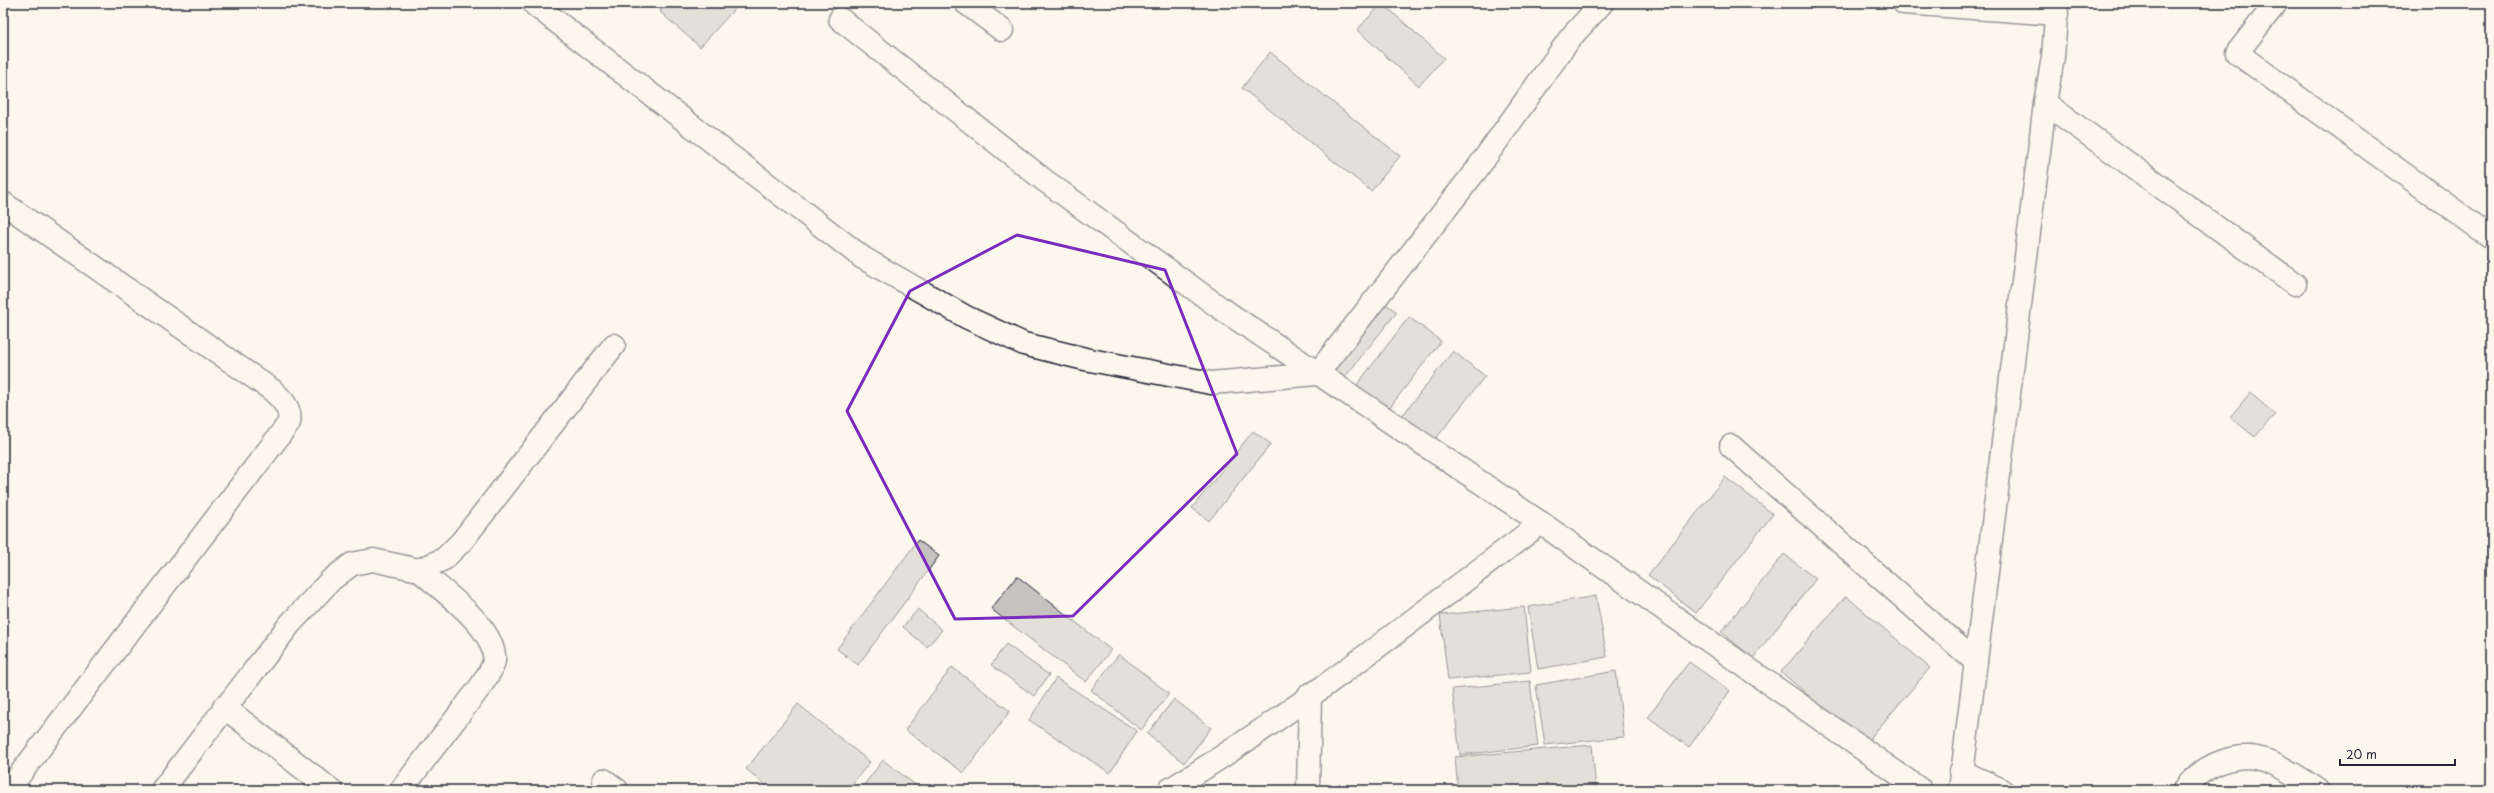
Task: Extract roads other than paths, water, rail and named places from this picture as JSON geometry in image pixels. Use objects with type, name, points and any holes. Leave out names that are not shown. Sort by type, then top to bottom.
[{"type":"street","points":[[966,3],[1002,30]]},
{"type":"street","points":[[535,5],[863,258],[966,317],[1024,344],[1085,359],[1211,383],[1317,374],[1477,169],[1571,37],[1602,3]]},
{"type":"street","points":[[1904,3],[2057,8],[2053,57],[2045,103],[1960,781],[2002,790]]},
{"type":"street","points":[[2276,3],[2237,53],[2491,237]]},
{"type":"street","points":[[840,20],[1044,180],[1219,307],[1541,523],[1921,790]]},
{"type":"street","points":[[2045,103],[2295,284]]},
{"type":"street","points":[[3,204],[272,390],[285,403],[290,417],[284,429],[8,790]]},
{"type":"street","points":[[419,570],[444,559],[462,541],[614,345]]},
{"type":"street","points":[[1730,446],[1976,662]]},
{"type":"street","points":[[1169,790],[1222,757],[1310,694],[1541,523]]},
{"type":"street","points":[[162,790],[224,707],[290,624],[331,580],[352,564],[373,560],[419,570],[482,627],[494,656],[491,671],[481,686],[401,790]]},
{"type":"street","points":[[1308,790],[1310,694]]},
{"type":"street","points":[[224,707],[331,790]]},
{"type":"street","points":[[2184,790],[2194,776],[2210,766],[2229,759],[2248,757],[2270,762],[2318,790]]}]
